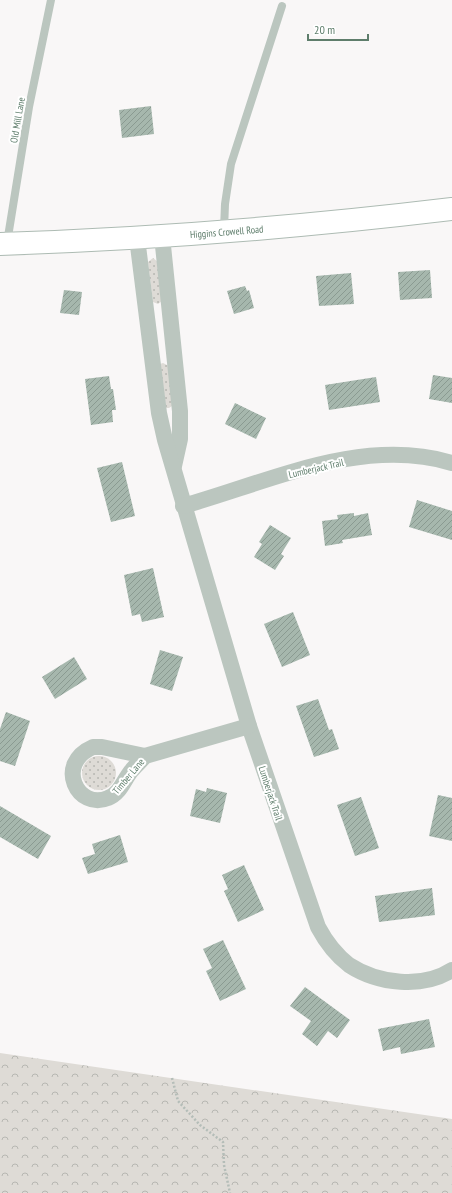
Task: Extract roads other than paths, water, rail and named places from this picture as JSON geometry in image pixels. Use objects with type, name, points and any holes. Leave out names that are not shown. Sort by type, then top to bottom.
[{"type":"main road","name":"Higgins Crowell Road","points":[[3,244],[137,238],[452,209]]},
{"type":"street","name":"Lumberjack Trail","points":[[162,236],[180,411],[180,439],[174,467]]},
{"type":"street","name":"Lumberjack Trail","points":[[137,238],[159,413],[183,506],[249,726],[310,910],[327,943],[349,964],[371,976],[385,980],[419,981],[435,977],[452,970]]},
{"type":"street","points":[[149,334],[172,332]]},
{"type":"street","name":"Lumberjack Trail","points":[[183,506],[296,472],[348,460],[400,454],[434,458],[452,463]]},
{"type":"street","name":"Timber Lane","points":[[145,756],[249,726]]},
{"type":"lane","name":"Old Mill Lane","points":[[3,244],[51,0]]},
{"type":"lane","points":[[224,231],[225,204],[231,164],[282,6]]}]
